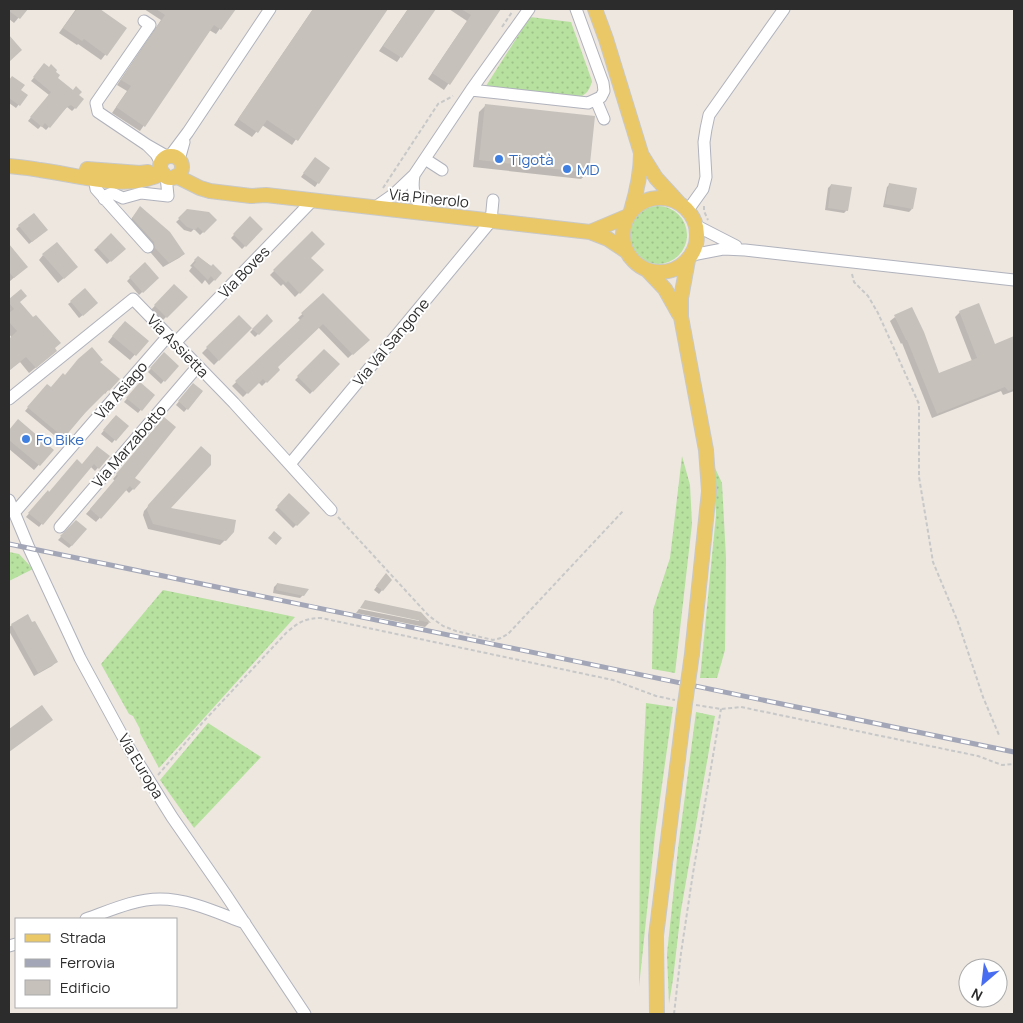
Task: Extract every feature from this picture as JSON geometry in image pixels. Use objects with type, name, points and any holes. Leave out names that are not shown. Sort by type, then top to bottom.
[{"type":"main road","points":[[595,9],[641,153],[656,178],[683,206],[696,226],[698,236],[696,246],[690,258],[681,298],[680,317],[706,450],[709,491],[692,654],[656,936],[657,1014]]},
{"type":"main road","points":[[641,153],[640,183],[624,227],[623,240],[626,251],[632,259],[647,270],[665,288],[680,317]]},
{"type":"main road","points":[[9,166],[42,170],[60,168],[96,174],[140,173],[170,166]]},
{"type":"main road","name":"Via Pinerolo","points":[[170,166],[200,180],[242,187],[266,195],[590,232],[608,239],[626,251]]},
{"type":"main road","points":[[630,214],[641,203],[653,198],[666,198],[683,206]]},
{"type":"main road","name":"Via Pinerolo","points":[[590,232],[630,214]]},
{"type":"main road","points":[[647,270],[658,273],[670,272],[680,267],[690,258]]},
{"type":"street","points":[[104,199],[107,195],[112,194],[123,198],[141,193],[168,196],[170,166],[186,136],[270,9]]},
{"type":"street","points":[[374,208],[394,194],[414,175],[471,90],[529,9]]},
{"type":"street","points":[[471,90],[588,103],[601,97],[604,91],[603,83],[576,9]]},
{"type":"street","points":[[683,206],[698,197],[703,189],[706,177],[704,142],[709,115],[784,9]]},
{"type":"street","points":[[144,21],[150,25],[96,103],[98,112],[147,145],[170,166]]},
{"type":"street","points":[[596,100],[604,119]]},
{"type":"street","points":[[425,159],[442,170]]},
{"type":"street","points":[[96,174],[96,188],[148,247]]},
{"type":"street","points":[[414,175],[412,188],[417,200],[423,208],[434,215]]},
{"type":"street","points":[[491,221],[493,200]]},
{"type":"street","name":"Via Boves","points":[[172,339],[312,201]]},
{"type":"street","name":"Via Val Sangone","points":[[290,464],[491,221]]},
{"type":"street","points":[[696,226],[745,250]]},
{"type":"street","points":[[690,258],[723,248],[1014,280]]},
{"type":"street","name":"Via Assietta","points":[[9,398],[133,299],[290,464],[331,510]]},
{"type":"street","name":"Via Asiago","points":[[14,513],[172,339]]},
{"type":"street","name":"Via Marzabotto","points":[[60,527],[198,366]]},
{"type":"street","name":"Via Europa","points":[[9,500],[80,658],[125,740],[172,817],[306,1014]]},
{"type":"street","points":[[89,918],[128,904],[159,899],[192,904],[245,923]]},
{"type":"path","points":[[500,29],[516,9]]},
{"type":"path","points":[[380,192],[438,104],[447,98],[453,97],[458,91]]},
{"type":"path","points":[[698,197],[704,202],[704,211],[708,220],[716,229],[717,237]]},
{"type":"path","points":[[848,262],[854,282],[868,296],[878,313],[919,404],[919,477],[933,562],[958,622],[983,697],[999,735]]},
{"type":"path","points":[[331,510],[430,616],[443,626],[456,631],[493,640],[508,634],[624,510]]},
{"type":"path","points":[[151,783],[204,721],[287,632],[299,622],[310,618],[321,618],[613,680],[685,705],[720,709],[741,707],[978,756],[1002,766],[1014,765]]},
{"type":"path","points":[[674,1014],[691,882],[720,709]]},
{"type":"green space","points":[[530,17],[571,22],[592,81],[585,94],[580,97],[489,88],[486,86]]},
{"type":"green space","points":[[658,206],[669,208],[682,219],[687,235],[685,246],[674,259],[658,264],[647,262],[634,251],[629,235],[631,224],[642,211]]},
{"type":"green space","points":[[682,456],[690,485],[692,524],[675,673],[652,669],[653,610],[670,558]]},
{"type":"green space","points":[[714,466],[722,483],[726,558],[725,650],[717,678],[700,678],[716,515]]},
{"type":"green space","points":[[9,552],[19,554],[33,569],[9,581]]},
{"type":"green space","points":[[163,590],[295,617],[159,768],[133,716],[129,714],[101,664]]},
{"type":"green space","points":[[646,703],[673,707],[655,834],[639,987],[640,828]]},
{"type":"green space","points":[[696,712],[715,716],[681,910],[669,1004],[667,954],[678,849]]},
{"type":"green space","points":[[208,723],[261,757],[194,828],[160,780]]},
{"type":"building","points":[[9,9],[28,9],[20,19]]},
{"type":"building","points":[[77,9],[100,9],[127,28],[107,56],[84,39],[82,41],[63,28]]},
{"type":"building","points":[[156,9],[236,9],[221,30],[214,25],[145,127],[116,107],[131,86],[121,80],[165,15]]},
{"type":"building","points":[[313,9],[388,9],[298,141],[267,120],[258,133],[238,119]]},
{"type":"building","points":[[408,9],[436,9],[402,58],[383,46]]},
{"type":"building","points":[[461,9],[501,9],[450,85],[432,73],[471,15]]},
{"type":"building","points":[[9,35],[22,50],[9,62]]},
{"type":"building","points":[[44,63],[49,67],[51,64],[60,75],[58,78],[73,90],[76,86],[82,92],[79,95],[84,99],[76,109],[71,105],[67,107],[50,128],[45,123],[42,127],[30,117],[51,92],[33,77]]},
{"type":"building","points":[[12,76],[25,85],[21,90],[28,95],[20,106],[9,98],[9,80]]},
{"type":"building","points":[[485,104],[595,116],[589,173],[479,160]]},
{"type":"building","points":[[315,157],[330,168],[319,184],[303,173]]},
{"type":"building","points":[[889,183],[917,188],[913,209],[885,204]]},
{"type":"building","points":[[831,184],[852,187],[848,211],[828,208]]},
{"type":"building","points":[[140,206],[170,232],[185,254],[169,263],[155,248],[154,242],[132,218]]},
{"type":"building","points":[[187,209],[209,212],[217,220],[204,233],[198,227],[195,230],[187,227],[178,218]]},
{"type":"building","points":[[34,213],[48,230],[32,242],[18,225]]},
{"type":"building","points":[[250,216],[263,229],[246,247],[233,234]]},
{"type":"building","points":[[312,231],[325,244],[311,258],[324,270],[300,294],[288,281],[286,283],[273,270]]},
{"type":"building","points":[[111,233],[126,249],[111,262],[97,247]]},
{"type":"building","points":[[57,242],[78,267],[64,279],[42,254]]},
{"type":"building","points":[[9,244],[28,267],[14,278],[9,272]]},
{"type":"building","points":[[198,256],[211,266],[213,264],[222,273],[215,281],[211,276],[208,280],[193,265],[196,262],[194,260]]},
{"type":"building","points":[[145,262],[159,278],[143,293],[129,277]]},
{"type":"building","points":[[174,284],[188,297],[167,318],[154,305]]},
{"type":"building","points":[[85,288],[98,303],[83,316],[70,301]]},
{"type":"building","points":[[21,289],[27,296],[20,302],[33,317],[36,315],[61,343],[55,348],[57,351],[36,368],[26,357],[9,371],[9,339],[17,331],[9,322],[9,313],[14,309],[9,303],[9,299]]},
{"type":"building","points":[[323,293],[370,340],[353,355],[323,324],[278,367],[280,370],[267,383],[263,379],[248,394],[235,381],[304,316],[301,313]]},
{"type":"building","points":[[979,303],[995,344],[1014,336],[1014,389],[1008,391],[1005,387],[937,414],[907,340],[894,315],[912,307],[924,332],[939,373],[977,358],[959,311]]},
{"type":"building","points":[[267,314],[273,321],[259,335],[252,329]]},
{"type":"building","points":[[239,315],[252,328],[219,361],[206,347]]},
{"type":"building","points":[[125,321],[149,341],[136,356],[112,336]]},
{"type":"building","points":[[92,347],[103,360],[100,362],[120,379],[85,413],[64,438],[27,407],[47,384],[51,387],[63,373],[65,375],[78,359]]},
{"type":"building","points":[[324,349],[340,364],[313,392],[297,376]]},
{"type":"building","points":[[164,352],[179,366],[165,382],[150,368]]},
{"type":"building","points":[[140,382],[155,395],[142,411],[126,398]]},
{"type":"building","points":[[193,383],[203,391],[188,410],[178,401]]},
{"type":"building","points":[[116,415],[129,426],[116,441],[103,430]]},
{"type":"building","points":[[164,417],[176,427],[135,478],[141,482],[134,490],[130,486],[101,519],[90,509],[118,476],[116,474]]},
{"type":"building","points":[[18,419],[54,450],[40,466],[9,440],[9,430]]},
{"type":"building","points":[[97,446],[110,456],[99,469],[94,464],[43,525],[28,513],[77,459],[82,464]]},
{"type":"building","points":[[201,446],[211,455],[211,465],[171,508],[236,520],[234,532],[226,541],[153,524],[147,510],[148,505]]},
{"type":"building","points":[[289,493],[310,513],[297,526],[277,506]]},
{"type":"building","points":[[76,520],[87,529],[72,546],[60,536]]},
{"type":"building","points":[[274,531],[282,538],[276,545],[268,538]]},
{"type":"building","points":[[386,573],[392,580],[383,591],[376,586]]},
{"type":"building","points":[[277,583],[309,589],[304,596],[276,590]]},
{"type":"building","points":[[365,600],[421,612],[431,623],[360,608]]},
{"type":"building","points":[[28,614],[32,622],[35,621],[58,662],[38,673],[11,624]]},
{"type":"building","points":[[42,705],[53,720],[9,752],[9,729]]},
{"type":"railway","points":[[9,544],[1014,752]]},
{"type":"place","name":"Tigotà","points":[[499,159]]},
{"type":"place","name":"MD","points":[[567,169]]},
{"type":"place","name":"Fo Bike","points":[[26,439]]}]
